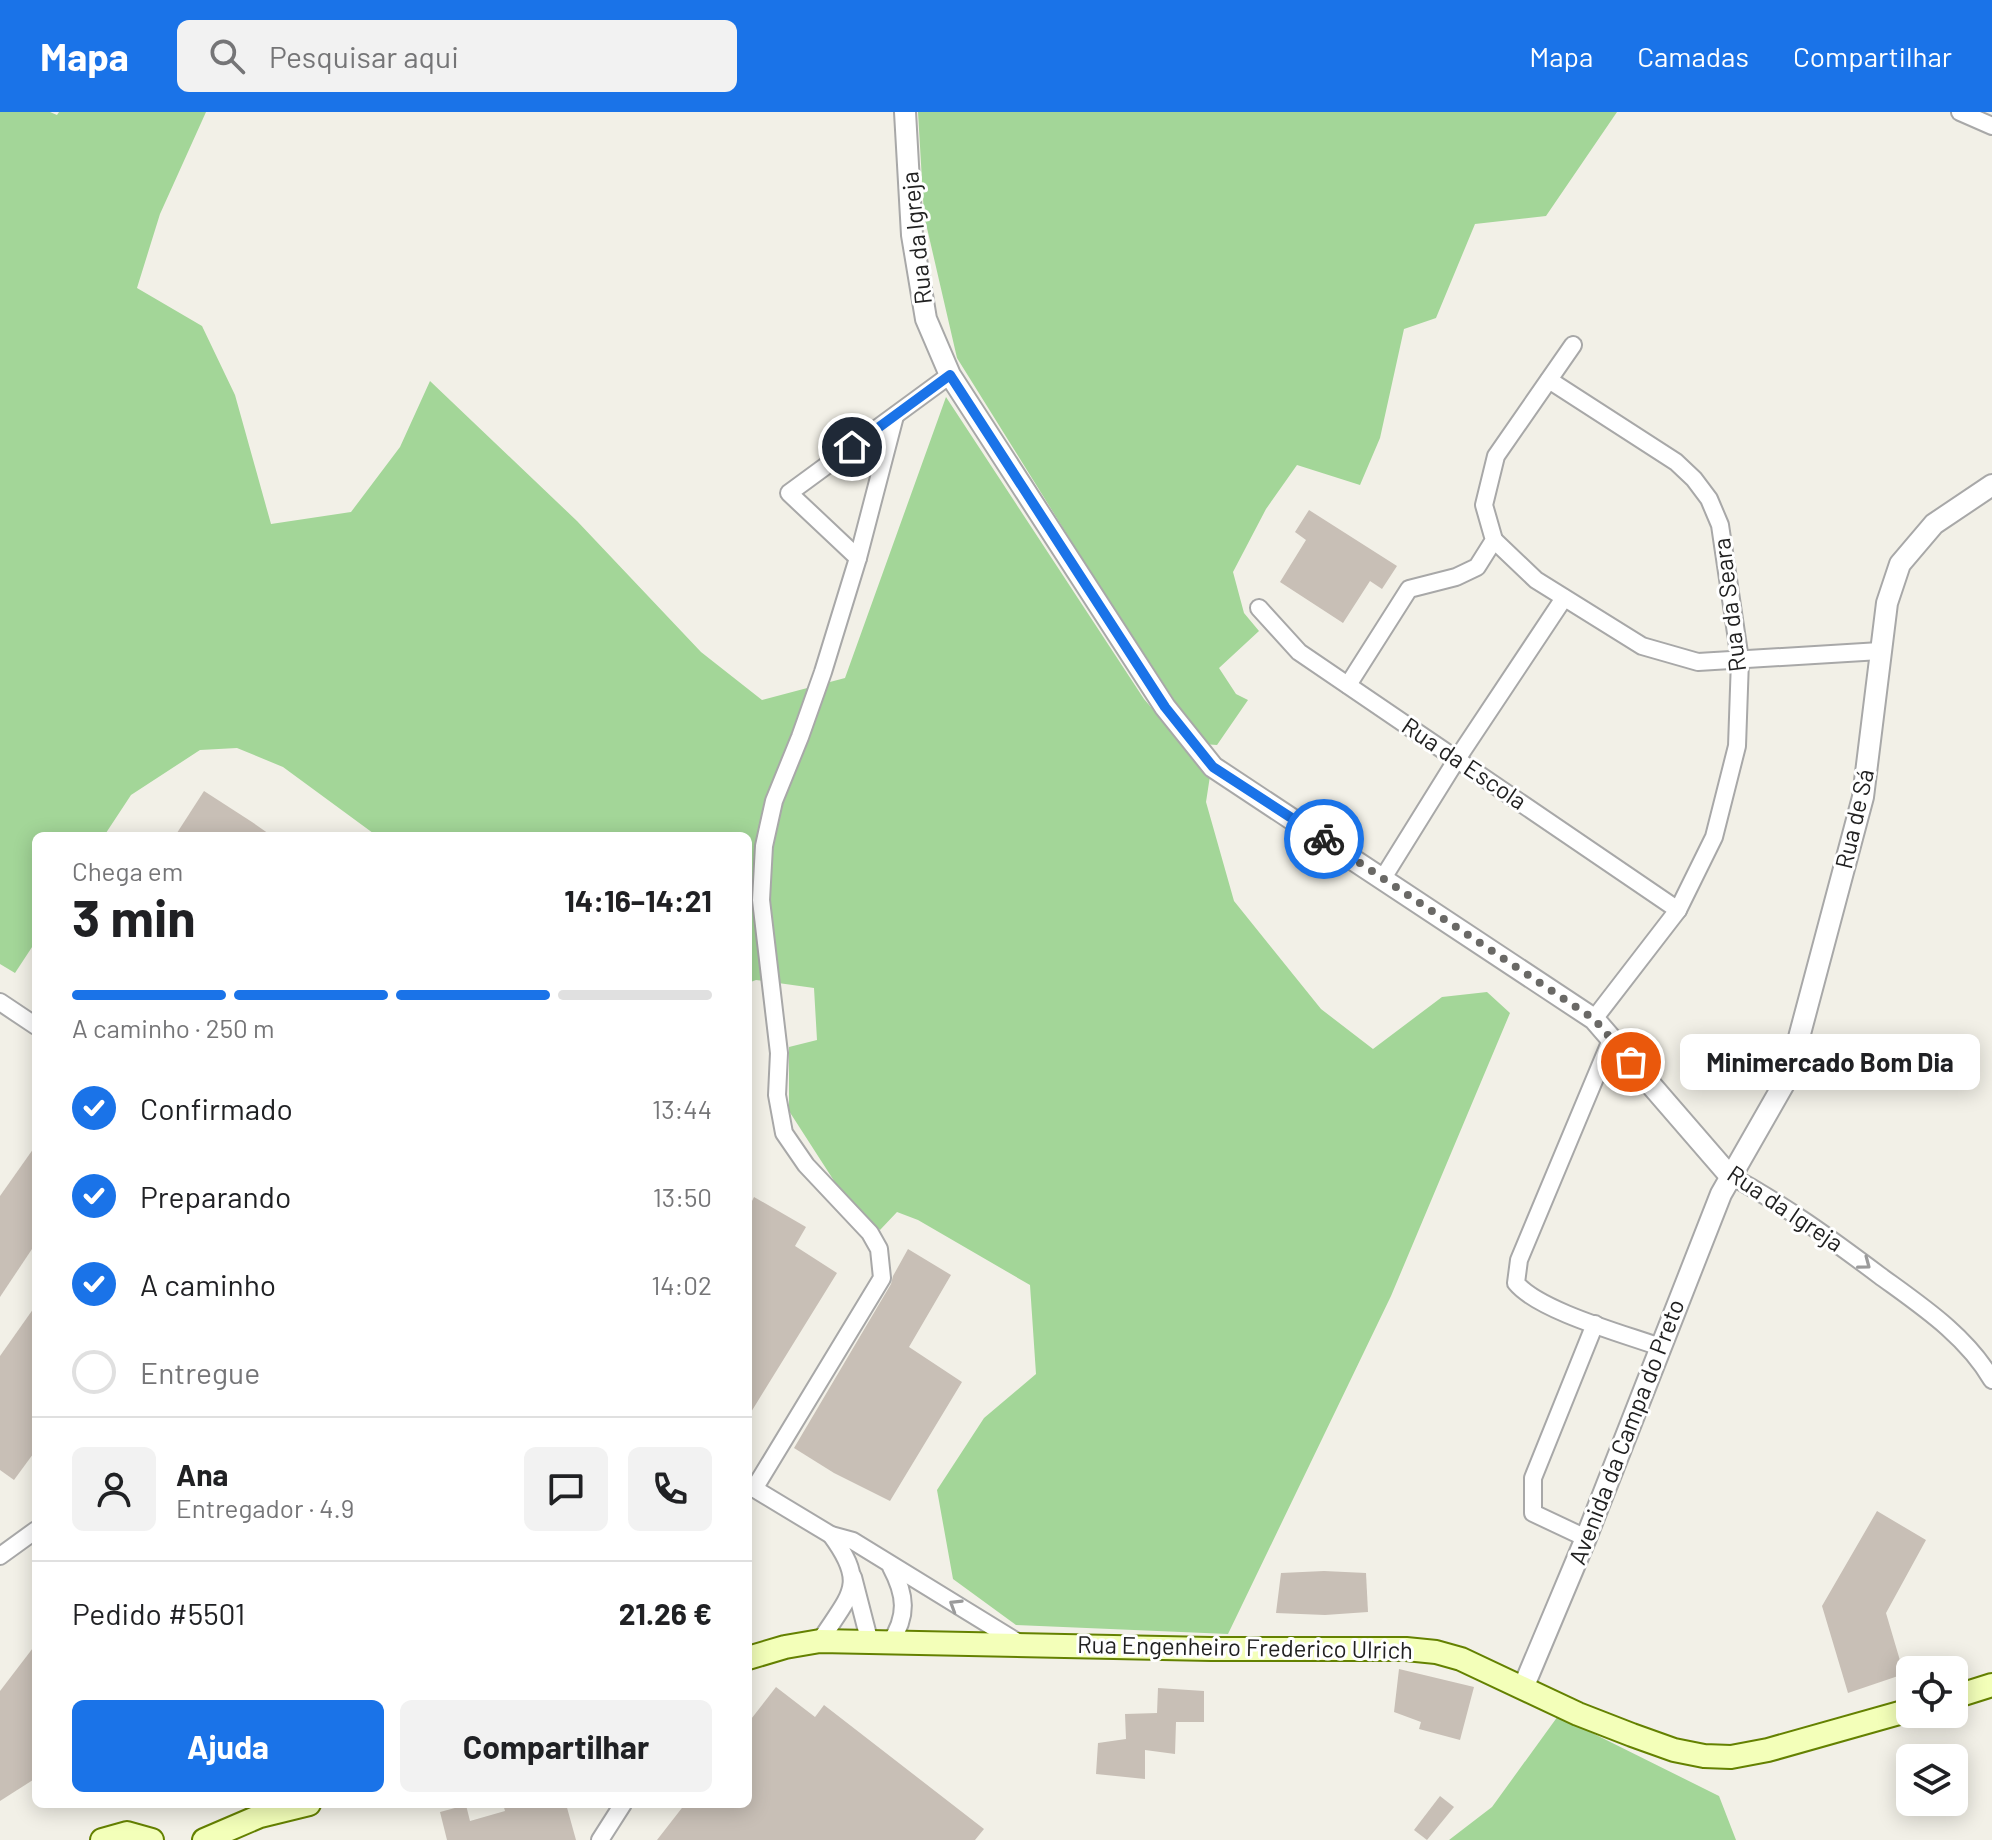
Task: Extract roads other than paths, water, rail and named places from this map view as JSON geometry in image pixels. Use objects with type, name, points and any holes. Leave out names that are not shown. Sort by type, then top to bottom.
[{"type":"main road","name":"Rua Engenheiro Frederico Ulrich","points":[[752,1657],[820,1641],[1211,1649],[1406,1649],[1436,1652],[1461,1659],[1578,1714],[1632,1735],[1674,1750],[1704,1756],[1731,1757],[1768,1750],[1896,1714]]},
{"type":"main road","points":[[1968,1693],[1992,1685]]},
{"type":"main road","points":[[210,1838],[260,1816],[293,1808]]},
{"type":"main road","points":[[102,1840],[127,1833],[152,1840]]},
{"type":"street","name":"Rua da Igreja","points":[[905,112],[912,235],[923,305],[950,375],[1165,707],[1213,767],[1594,1019],[1729,1175],[1767,1195],[1820,1231],[1944,1323],[1991,1377]]},
{"type":"street","points":[[1960,112],[1992,126]]},
{"type":"street","points":[[1573,345],[1496,456],[1484,505],[1494,540],[1536,580],[1642,646],[1698,662],[1880,651]]},
{"type":"street","points":[[858,558],[789,493],[950,375]]},
{"type":"street","name":"Rua da Seara","points":[[1549,380],[1676,462],[1709,499],[1720,525],[1740,660],[1737,746],[1714,837],[1678,910],[1594,1019]]},
{"type":"street","points":[[752,1485],[882,1278],[879,1249],[870,1233],[806,1165],[784,1133],[777,1095],[779,1053],[761,900],[764,846],[774,801],[800,737],[858,558],[895,416]]},
{"type":"street","name":"Rua de Sá","points":[[1729,1175],[1745,1154],[1789,1075],[1863,797],[1887,603],[1900,564],[1934,524],[1992,485]]},
{"type":"street","points":[[1348,685],[1409,589],[1456,577],[1477,567],[1494,540]]},
{"type":"street","points":[[1383,878],[1457,759],[1564,598]]},
{"type":"street","name":"Rua da Escola","points":[[1259,608],[1299,652],[1678,910]]},
{"type":"street","points":[[0,1002],[32,1023]]},
{"type":"street","points":[[1611,1040],[1519,1260],[1516,1283],[1525,1294],[1660,1347]]},
{"type":"street","name":"Avenida da Campa do Preto","points":[[1523,1688],[1586,1538],[1729,1175]]},
{"type":"street","points":[[1586,1538],[1533,1513],[1533,1478],[1595,1324]]},
{"type":"street","points":[[752,1488],[831,1535],[853,1541],[1022,1644]]},
{"type":"street","points":[[0,1556],[32,1533]]},
{"type":"street","points":[[831,1535],[848,1559],[880,1643],[898,1631],[904,1610],[902,1589],[890,1564]]},
{"type":"street","points":[[820,1641],[847,1600],[853,1576]]},
{"type":"street","points":[[600,1840],[620,1808]]},
{"type":"place","name":"Minimercado Bom Dia","points":[[1631,1062]]}]
